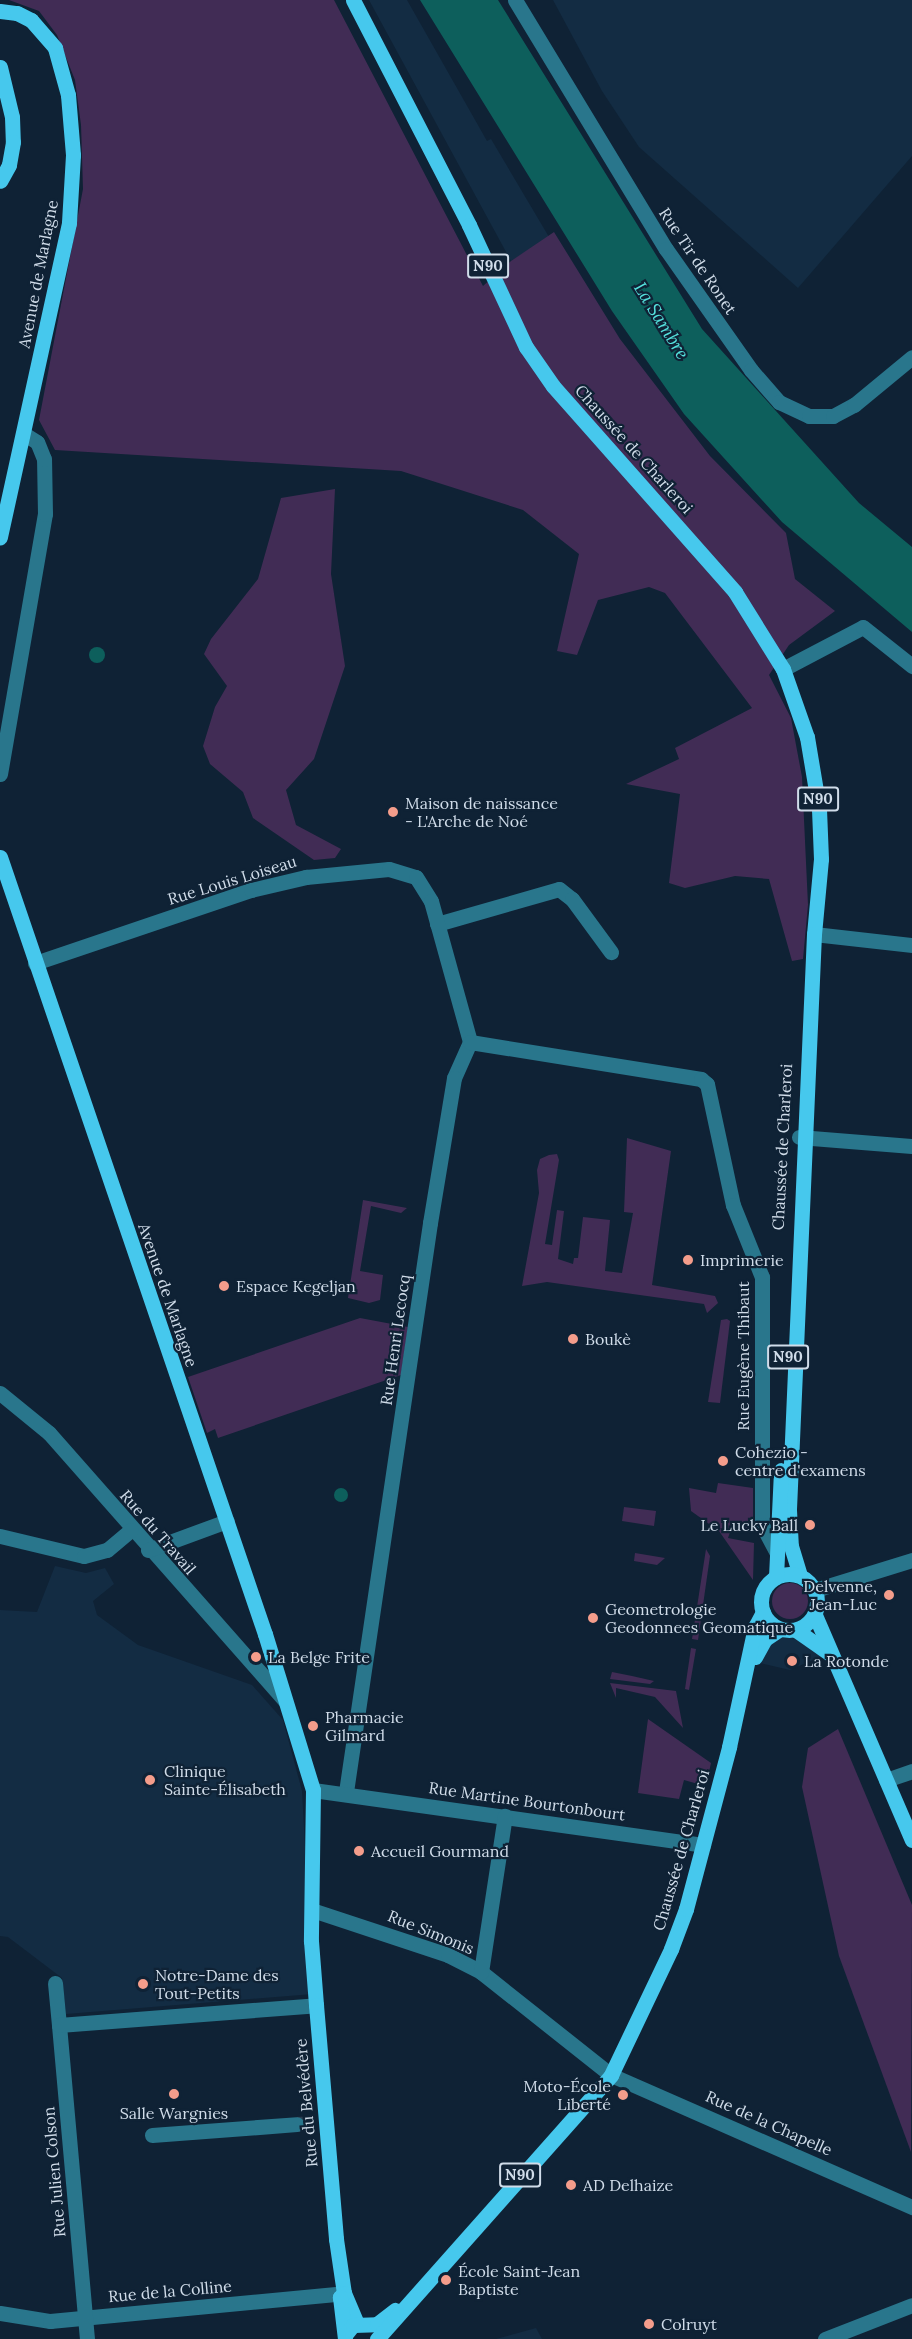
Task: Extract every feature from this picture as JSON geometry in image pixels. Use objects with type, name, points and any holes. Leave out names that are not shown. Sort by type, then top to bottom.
[{"type":"main road","name":"Chaussée de Charleroi","points":[[353,0],[537,366],[721,573],[783,669],[807,737],[817,787],[821,859],[814,934],[776,1577]]},
{"type":"main road","name":"Avenue de Marlagne","points":[[0,11],[17,13],[31,20],[55,48],[72,124],[69,223],[0,538]]},
{"type":"main road","points":[[0,67],[12,117],[13,142],[9,165],[0,181]]},
{"type":"main road","name":"Avenue de Marlagne","points":[[0,857],[3,888],[14,903],[227,1521],[313,1790]]},
{"type":"main road","name":"Chaussée de Charleroi","points":[[800,1576],[789,1528],[802,1137]]},
{"type":"main road","points":[[776,1577],[800,1576],[815,1590],[815,1615],[912,1840]]},
{"type":"main road","name":"N90","points":[[763,1612],[762,1594],[776,1577]]},
{"type":"main road","name":"Chaussée de Charleroi","points":[[376,2339],[429,2276],[611,2075],[671,1950],[703,1845],[747,1677],[755,1628],[763,1612]]},
{"type":"main road","points":[[763,1612],[788,1630],[831,1655]]},
{"type":"main road","name":"N90","points":[[788,1630],[815,1615]]},
{"type":"main road","name":"Chaussée de Charleroi","points":[[747,1677],[765,1638],[788,1630]]},
{"type":"main road","name":"Rue du Belvédère","points":[[313,1790],[312,1910],[321,2122],[344,2293]]},
{"type":"main road","name":"Chaussée de Charleroi","points":[[362,2324],[377,2324],[429,2276]]},
{"type":"main road","points":[[345,2337],[340,2297],[344,2293],[362,2324],[376,2339]]},
{"type":"main road","name":"N90","points":[[345,2337],[362,2324]]},
{"type":"street","name":"Rue Tir de Ronet","points":[[515,0],[666,249],[751,370],[779,402],[809,416],[833,416],[854,405],[912,357]]},
{"type":"street","points":[[0,774],[45,514],[44,459],[37,442],[24,434]]},
{"type":"street","points":[[783,669],[863,627],[912,666]]},
{"type":"street","name":"Rue Louis Loiseau","points":[[35,963],[251,890],[306,876],[389,869],[416,877],[431,901],[437,924]]},
{"type":"street","points":[[0,873],[3,888]]},
{"type":"street","points":[[470,1042],[437,924],[559,889],[572,899],[611,952]]},
{"type":"street","points":[[814,934],[912,945]]},
{"type":"street","name":"Rue Eugène Thibaut","points":[[470,1042],[701,1079],[707,1084],[733,1205],[762,1277],[762,1525],[776,1551]]},
{"type":"street","name":"Rue Henri Lecocq","points":[[346,1792],[454,1078],[470,1042]]},
{"type":"street","points":[[802,1137],[912,1146]]},
{"type":"street","name":"Rue du Travail","points":[[0,1393],[50,1433],[148,1550],[284,1700]]},
{"type":"street","points":[[148,1550],[227,1521]]},
{"type":"street","points":[[0,1536],[84,1556],[107,1550],[131,1530]]},
{"type":"street","points":[[815,1590],[912,1560]]},
{"type":"street","points":[[886,1780],[912,1771]]},
{"type":"street","name":"Rue Martine Bourtonbourt","points":[[313,1790],[346,1792],[703,1845]]},
{"type":"street","points":[[481,1972],[505,1816]]},
{"type":"street","name":"Rue Simonis","points":[[312,1910],[448,1955],[481,1972],[611,2075]]},
{"type":"street","name":"Rue Julien Colson","points":[[55,1983],[87,2339]]},
{"type":"street","points":[[59,2025],[316,2005]]},
{"type":"street","name":"Rue de la Chapelle","points":[[611,2075],[912,2207]]},
{"type":"street","points":[[153,2135],[297,2124]]},
{"type":"street","name":"Rue de la Colline","points":[[0,2313],[50,2321],[344,2293]]},
{"type":"street","points":[[825,2339],[912,2305]]},
{"type":"shaded area","points":[[9,0],[334,0],[483,286],[511,261],[554,232],[620,339],[710,456],[786,533],[795,579],[835,611],[789,645],[769,675],[791,718],[802,777],[808,905],[803,959],[792,961],[769,879],[735,876],[685,888],[669,883],[680,794],[626,784],[679,759],[675,748],[752,708],[665,593],[649,587],[598,600],[577,655],[557,651],[579,554],[523,510],[401,471],[55,450],[39,420],[83,189],[81,125],[75,80],[57,35],[39,11]]},
{"type":"shaded area","points":[[369,0],[407,0],[487,141],[491,139],[549,237],[511,261]]},
{"type":"shaded area","points":[[553,0],[912,0],[912,156],[798,288],[639,147],[602,91]]},
{"type":"shaded area","points":[[335,489],[331,574],[345,666],[314,759],[286,790],[296,825],[341,849],[335,858],[314,860],[253,818],[243,792],[210,764],[203,746],[215,707],[227,686],[204,654],[211,639],[258,579],[281,498]]},
{"type":"shaded area","points":[[627,1138],[671,1151],[652,1285],[715,1296],[718,1303],[707,1313],[704,1304],[547,1282],[522,1286],[539,1193],[537,1170],[540,1159],[549,1155],[557,1154],[559,1160],[545,1244],[552,1245],[557,1210],[564,1211],[558,1259],[573,1264],[574,1258],[578,1258],[583,1217],[610,1220],[605,1271],[622,1273],[633,1213],[624,1212]]},
{"type":"shaded area","points":[[363,1200],[407,1208],[401,1213],[371,1206],[360,1271],[383,1275],[380,1300],[369,1303],[348,1298]]},
{"type":"shaded area","points":[[360,1318],[408,1327],[401,1375],[218,1438],[215,1429],[207,1433],[188,1377]]},
{"type":"shaded area","points":[[721,1320],[730,1321],[720,1403],[708,1402]]},
{"type":"shaded area","points":[[718,1483],[753,1488],[753,1533],[731,1529],[728,1538],[754,1543],[753,1580],[719,1531],[691,1511],[689,1488],[716,1493]]},
{"type":"shaded area","points":[[624,1507],[656,1511],[654,1526],[622,1521]]},
{"type":"shaded area","points":[[706,1549],[710,1556],[698,1640],[692,1639]]},
{"type":"shaded area","points":[[635,1553],[665,1558],[657,1565],[634,1561]]},
{"type":"shaded area","name":"Clinique Sainte-Élisabeth","points":[[55,1566],[86,1573],[105,1568],[114,1584],[93,1601],[97,1615],[138,1645],[252,1685],[283,1720],[302,1791],[313,1994],[66,2014],[62,1978],[8,1937],[0,1936],[0,1610],[37,1612]]},
{"type":"shaded area","points":[[790,1583],[803,1588],[808,1601],[803,1614],[790,1619],[777,1614],[772,1601],[777,1588]]},
{"type":"shaded area","points":[[781,1637],[804,1639],[822,1656],[790,1670],[756,1662],[762,1649]]},
{"type":"shaded area","points":[[691,1648],[696,1649],[689,1690],[685,1689]]},
{"type":"shaded area","points":[[612,1672],[654,1681],[650,1684],[610,1679]]},
{"type":"shaded area","points":[[610,1683],[676,1691],[683,1728],[655,1697],[616,1688],[616,1698]]},
{"type":"shaded area","points":[[648,1719],[711,1763],[707,1781],[698,1784],[684,1780],[679,1799],[638,1793]]},
{"type":"shaded area","points":[[838,1729],[912,1905],[911,2152],[839,1956],[802,1787],[808,1748]]},
{"type":"shaded area","points":[[536,2328],[542,2339],[496,2339]]},
{"type":"water","name":"La Sambre","points":[[420,0],[498,0],[702,329],[859,503],[912,547],[912,632],[782,522],[684,414],[612,311]]},
{"type":"water","points":[[94,647],[100,647],[105,655],[103,661],[94,663],[89,658],[89,652]]},
{"type":"water","points":[[338,1488],[344,1488],[348,1495],[344,1502],[338,1502],[334,1498],[334,1492]]},
{"type":"tunnel","points":[[297,2124],[316,2123]]},
{"type":"place","name":"Maison de naissance - L'Arche de Noé","points":[[393,812]]},
{"type":"place","name":"Imprimerie","points":[[688,1260]]},
{"type":"place","name":"Espace Kegeljan","points":[[224,1286]]},
{"type":"place","name":"Boukè","points":[[573,1339]]},
{"type":"place","name":"Cohezio - centre d'examens","points":[[723,1461]]},
{"type":"place","name":"Le Lucky Ball","points":[[810,1525]]},
{"type":"place","name":"Delvenne, Jean-Luc","points":[[889,1595]]},
{"type":"place","name":"Geometrologie Geodonnees Geomatique","points":[[593,1618]]},
{"type":"place","name":"La Belge Frite","points":[[256,1657]]},
{"type":"place","name":"La Rotonde","points":[[792,1661]]},
{"type":"place","name":"Pharmacie Gilmard","points":[[313,1726]]},
{"type":"place","name":"Clinique Sainte-Élisabeth","points":[[150,1780]]},
{"type":"place","name":"Accueil Gourmand","points":[[359,1851]]},
{"type":"place","name":"Notre-Dame des Tout-Petits","points":[[143,1984]]},
{"type":"place","name":"Salle Wargnies","points":[[174,2094]]},
{"type":"place","name":"Moto-École Liberté","points":[[623,2095]]},
{"type":"place","name":"AD Delhaize","points":[[571,2185]]},
{"type":"place","name":"École Saint-Jean Baptiste","points":[[446,2280]]},
{"type":"place","name":"Colruyt","points":[[649,2324]]}]
